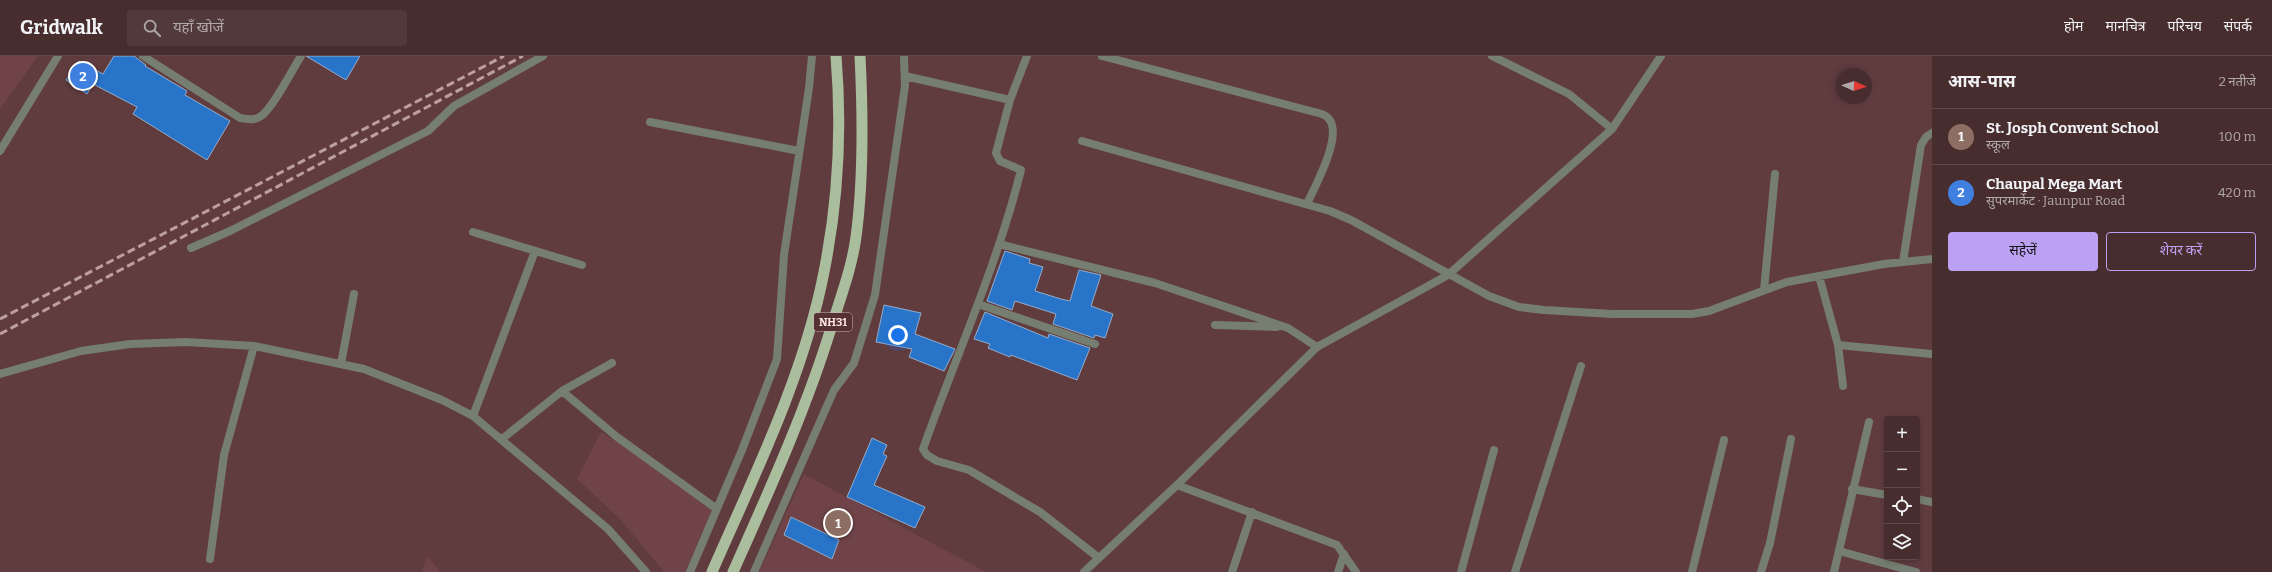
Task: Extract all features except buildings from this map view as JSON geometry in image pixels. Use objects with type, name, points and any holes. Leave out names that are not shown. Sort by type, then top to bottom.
[{"type":"highway","name":"NH31","points":[[712,572],[762,459],[789,389],[807,336],[824,273],[839,148],[839,88],[836,56]]},
{"type":"highway","name":"NH31","points":[[734,572],[784,459],[819,367],[845,283],[856,238],[862,172],[860,56]]},
{"type":"street","points":[[0,152],[58,56]]},
{"type":"street","points":[[143,56],[240,118],[250,120],[261,116],[271,104],[301,56]]},
{"type":"street","points":[[191,248],[230,231],[428,131],[454,106],[543,56]]},
{"type":"street","points":[[690,572],[777,359],[784,255],[812,65],[812,56]]},
{"type":"street","points":[[754,572],[834,390],[850,370],[856,356],[875,295],[896,160],[905,76],[904,56]]},
{"type":"street","points":[[1026,56],[1010,100],[996,153],[1000,161],[1021,170],[999,244],[978,304],[923,449],[927,455],[937,461],[969,470],[1040,512],[1099,558]]},
{"type":"street","points":[[1102,56],[1322,114],[1330,119],[1333,128],[1332,145],[1307,204]]},
{"type":"street","points":[[1492,56],[1569,94],[1612,129]]},
{"type":"street","points":[[1084,572],[1177,485],[1317,347],[1448,275],[1612,129],[1661,56]]},
{"type":"street","points":[[905,76],[1010,100]]},
{"type":"street","points":[[650,122],[799,151]]},
{"type":"street","points":[[1903,262],[1921,145],[1926,137],[1932,133]]},
{"type":"street","points":[[1082,141],[1307,204],[1351,220],[1448,275],[1489,296],[1519,307],[1612,314],[1692,314],[1710,311],[1764,290],[1819,276],[1903,262],[1932,259]]},
{"type":"street","points":[[1764,290],[1775,174]]},
{"type":"street","points":[[473,232],[582,265]]},
{"type":"street","points":[[999,244],[1155,283],[1288,328],[1317,347]]},
{"type":"street","points":[[473,416],[535,251]]},
{"type":"street","points":[[1819,276],[1838,345],[1843,386]]},
{"type":"street","points":[[341,364],[354,294]]},
{"type":"street","points":[[978,304],[1095,344]]},
{"type":"street","points":[[1214,325],[1288,328]]},
{"type":"street","points":[[0,374],[81,351],[130,344],[186,342],[254,346],[364,369],[442,400],[473,416],[608,529],[646,572]]},
{"type":"street","points":[[1838,345],[1932,354]]},
{"type":"street","points":[[210,560],[224,455],[254,346]]},
{"type":"street","points":[[502,439],[562,391],[612,363]]},
{"type":"street","points":[[1515,572],[1581,366]]},
{"type":"street","points":[[562,391],[612,434],[717,509]]},
{"type":"street","points":[[1834,572],[1852,489],[1869,422]]},
{"type":"street","points":[[1761,572],[1770,543],[1791,439]]},
{"type":"street","points":[[1692,572],[1724,440]]},
{"type":"street","points":[[1462,572],[1494,450]]},
{"type":"street","points":[[1177,485],[1337,544],[1356,572]]},
{"type":"street","points":[[1852,489],[1884,494]]},
{"type":"street","points":[[1920,500],[1932,502]]},
{"type":"street","points":[[1232,572],[1252,512]]},
{"type":"street","points":[[1839,551],[1916,572]]},
{"type":"street","points":[[1338,572],[1344,554]]},
{"type":"shaded area","points":[[0,56],[38,56],[0,109]]},
{"type":"shaded area","points":[[601,432],[715,505],[686,572],[664,572],[621,520],[577,479]]},
{"type":"shaded area","points":[[804,474],[986,572],[759,572]]},
{"type":"shaded area","points":[[427,556],[438,569],[440,572],[422,572]]},
{"type":"railway","points":[[0,319],[504,56]]},
{"type":"railway","points":[[0,334],[523,56]]},
{"type":"place","name":"Chaupal Mega Mart","points":[[83,76]]},
{"type":"place","name":"St. Josph Convent School","points":[[838,523]]}]
